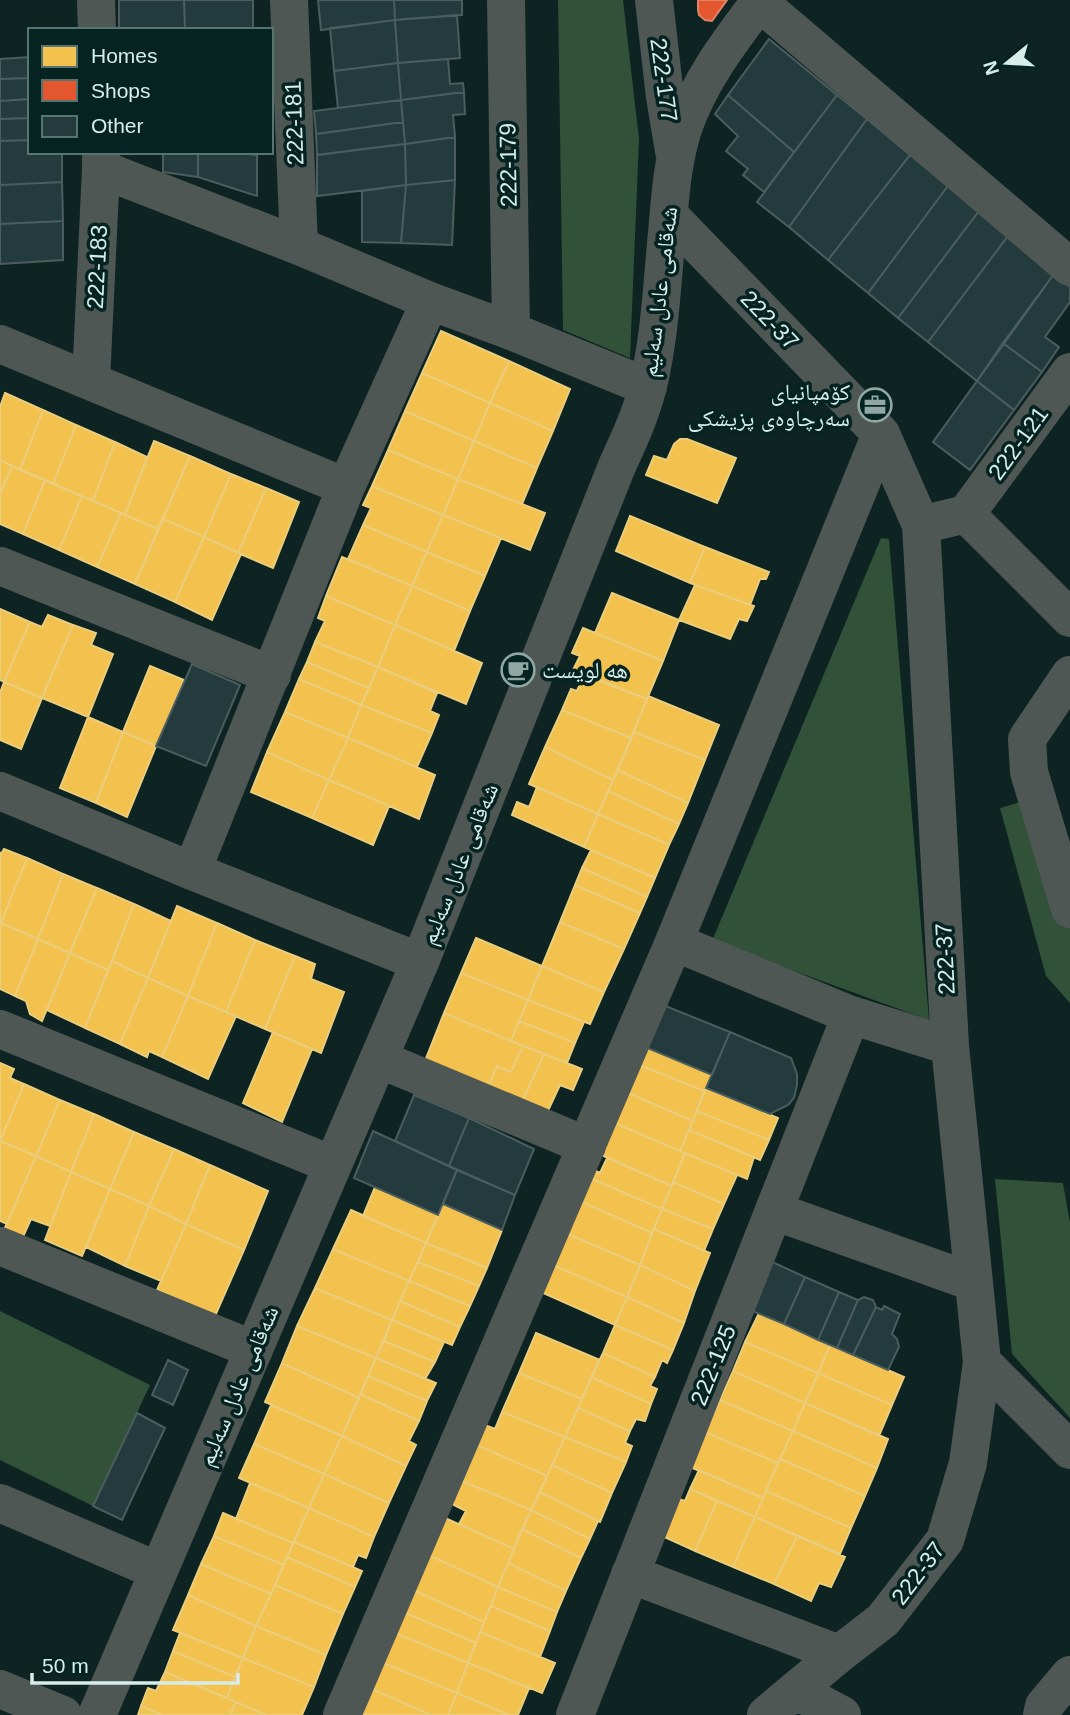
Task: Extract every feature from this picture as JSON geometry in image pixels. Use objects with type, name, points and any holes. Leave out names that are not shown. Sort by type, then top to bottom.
[{"type":"street","points":[[96,0],[97,28]]},
{"type":"street","name":"222-181","points":[[289,0],[299,246]]},
{"type":"street","name":"222-179","points":[[506,0],[511,331]]},
{"type":"street","name":"222-177","points":[[654,0],[665,97],[676,160]]},
{"type":"street","points":[[760,1],[1070,267]]},
{"type":"street","name":"شەقامی عادل سەلیم","points":[[97,1715],[420,962],[617,466],[633,432],[654,359],[669,215],[682,134],[704,81],[760,1]]},
{"type":"street","points":[[101,161],[430,301],[648,387]]},
{"type":"street","name":"222-183","points":[[91,381],[101,161]]},
{"type":"street","name":"222-37","points":[[669,215],[881,435],[922,526],[950,1046],[982,1362],[968,1463],[945,1540],[883,1620],[766,1715]]},
{"type":"street","points":[[192,871],[346,487],[430,301]]},
{"type":"street","points":[[0,344],[346,487]]},
{"type":"street","name":"222-121","points":[[966,514],[1070,372]]},
{"type":"street","points":[[342,1715],[674,942],[881,435]]},
{"type":"street","points":[[922,526],[966,514],[1070,618]]},
{"type":"street","points":[[0,566],[272,675]]},
{"type":"street","points":[[1070,675],[1027,739],[1028,772],[1070,909]]},
{"type":"street","points":[[0,791],[420,962]]},
{"type":"street","points":[[674,942],[851,1015],[950,1046]]},
{"type":"street","name":"222-125","points":[[575,1715],[851,1015]]},
{"type":"street","points":[[0,1029],[333,1165]]},
{"type":"street","points":[[379,1059],[587,1146]]},
{"type":"street","points":[[774,1211],[974,1282]]},
{"type":"street","points":[[0,1246],[254,1350]]},
{"type":"street","points":[[982,1362],[1070,1450]]},
{"type":"street","points":[[0,1503],[158,1571]]},
{"type":"street","points":[[630,1574],[839,1654]]},
{"type":"street","points":[[1042,1715],[1044,1706],[1070,1675]]},
{"type":"street","points":[[0,1689],[63,1715]]},
{"type":"street","points":[[797,1691],[842,1715]]},
{"type":"green space","points":[[558,0],[623,0],[639,139],[630,358],[563,330]]},
{"type":"green space","points":[[881,538],[889,539],[929,1020],[712,941]]},
{"type":"green space","points":[[1027,800],[1070,927],[1070,1003],[1046,976],[1000,808]]},
{"type":"green space","points":[[995,1179],[1063,1183],[1070,1223],[1070,1418],[1012,1354]]},
{"type":"green space","points":[[0,1311],[150,1385],[93,1506],[0,1460]]},
{"type":"building: Homes","points":[[441,331],[509,361],[490,403],[422,373]]},
{"type":"building: Homes","points":[[509,361],[570,389],[553,431],[490,403]]},
{"type":"building: Homes","points":[[422,373],[490,403],[474,441],[405,411]]},
{"type":"building: Homes","points":[[5,393],[43,410],[20,470],[0,460],[0,407]]},
{"type":"building: Homes","points":[[490,403],[553,431],[537,468],[474,441]]},
{"type":"building: Homes","points":[[43,410],[76,425],[53,484],[20,470]]},
{"type":"building: Homes","points":[[405,411],[474,441],[458,479],[388,450]]},
{"type":"building: Homes","points":[[76,425],[115,442],[93,501],[53,484]]},
{"type":"building: Homes","points":[[680,439],[687,439],[736,458],[717,503],[646,475],[654,456],[667,460],[674,444]]},
{"type":"building: Homes","points":[[154,441],[190,456],[158,529],[125,515]]},
{"type":"building: Homes","points":[[474,441],[537,468],[522,504],[458,479]]},
{"type":"building: Homes","points":[[115,442],[147,457],[125,515],[93,501]]},
{"type":"building: Homes","points":[[388,450],[458,479],[443,515],[372,486]]},
{"type":"building: Homes","points":[[190,456],[231,474],[204,537],[163,519]]},
{"type":"building: Homes","points":[[0,460],[12,466],[0,494]]},
{"type":"building: Homes","points":[[12,466],[45,480],[23,534],[0,524],[0,494]]},
{"type":"building: Homes","points":[[231,474],[266,488],[238,553],[204,537]]},
{"type":"building: Homes","points":[[458,479],[545,513],[530,550],[443,515]]},
{"type":"building: Homes","points":[[45,480],[82,496],[59,550],[23,534]]},
{"type":"building: Homes","points":[[372,486],[443,515],[427,552],[363,525],[371,508],[363,505]]},
{"type":"building: Homes","points":[[266,488],[299,502],[273,568],[238,553]]},
{"type":"building: Homes","points":[[82,496],[121,513],[97,567],[59,550]]},
{"type":"building: Homes","points":[[121,513],[158,529],[135,584],[97,567]]},
{"type":"building: Homes","points":[[443,515],[501,538],[485,576],[427,552]]},
{"type":"building: Homes","points":[[630,516],[705,547],[690,583],[616,551]]},
{"type":"building: Homes","points":[[163,519],[204,537],[175,602],[135,584]]},
{"type":"building: Homes","points":[[363,525],[427,552],[412,586],[348,559]]},
{"type":"building: Homes","points":[[204,537],[241,554],[212,620],[175,602]]},
{"type":"building: Homes","points":[[705,547],[769,572],[766,579],[760,579],[750,605],[690,583]]},
{"type":"building: Homes","points":[[427,552],[485,576],[470,611],[412,586]]},
{"type":"building: Homes","points":[[342,557],[412,586],[395,625],[326,596]]},
{"type":"building: Homes","points":[[695,585],[754,606],[747,621],[739,619],[730,639],[679,620]]},
{"type":"building: Homes","points":[[412,586],[470,611],[454,651],[395,625]]},
{"type":"building: Homes","points":[[612,593],[679,620],[663,661],[595,633]]},
{"type":"building: Homes","points":[[326,596],[395,625],[378,667],[315,642],[325,621],[318,618]]},
{"type":"building: Homes","points":[[0,609],[30,622],[4,682],[0,680]]},
{"type":"building: Homes","points":[[48,615],[73,625],[42,698],[4,682],[30,622],[42,627]]},
{"type":"building: Homes","points":[[73,625],[96,633],[91,645],[113,654],[88,717],[42,698]]},
{"type":"building: Homes","points":[[395,625],[482,663],[466,704],[378,667]]},
{"type":"building: Homes","points":[[583,628],[663,661],[647,699],[573,670],[580,656],[572,653]]},
{"type":"building: Homes","points":[[315,642],[378,667],[369,688],[307,662]]},
{"type":"building: Homes","points":[[307,662],[369,688],[361,705],[299,679]]},
{"type":"building: Homes","points":[[150,666],[184,680],[156,746],[123,732]]},
{"type":"building: Homes","points":[[378,667],[437,693],[430,711],[439,715],[432,733],[361,705]]},
{"type":"building: Homes","points":[[584,675],[647,699],[631,738],[562,710],[571,689],[577,691]]},
{"type":"building: Homes","points":[[299,679],[361,705],[348,738],[285,712]]},
{"type":"building: Homes","points":[[4,682],[42,698],[21,749],[0,740],[0,693]]},
{"type":"building: Homes","points":[[648,696],[719,725],[705,760],[634,732]]},
{"type":"building: Homes","points":[[361,705],[432,733],[417,767],[348,738]]},
{"type":"building: Homes","points":[[562,710],[631,738],[613,780],[545,747]]},
{"type":"building: Homes","points":[[285,712],[348,738],[329,780],[267,752]]},
{"type":"building: Homes","points":[[88,717],[123,732],[96,803],[60,788]]},
{"type":"building: Homes","points":[[123,732],[156,746],[127,817],[96,803]]},
{"type":"building: Homes","points":[[634,732],[705,760],[688,803],[618,770]]},
{"type":"building: Homes","points":[[348,738],[435,775],[419,819],[329,780]]},
{"type":"building: Homes","points":[[545,747],[613,780],[598,814],[529,784]]},
{"type":"building: Homes","points":[[267,752],[329,780],[312,818],[251,792]]},
{"type":"building: Homes","points":[[618,770],[688,803],[679,824],[608,791]]},
{"type":"building: Homes","points":[[329,780],[389,806],[373,845],[312,818]]},
{"type":"building: Homes","points":[[537,787],[598,814],[584,847],[512,815],[517,802],[529,807]]},
{"type":"building: Homes","points":[[608,791],[679,824],[669,845],[598,814]]},
{"type":"building: Homes","points":[[598,814],[669,845],[655,878],[584,847]]},
{"type":"building: Homes","points":[[4,849],[27,858],[1,923],[0,853]]},
{"type":"building: Homes","points":[[591,850],[655,878],[647,897],[582,868]]},
{"type":"building: Homes","points":[[27,858],[63,874],[38,939],[1,923]]},
{"type":"building: Homes","points":[[582,868],[647,897],[640,913],[575,885]]},
{"type":"building: Homes","points":[[63,874],[97,888],[70,953],[38,939]]},
{"type":"building: Homes","points":[[575,885],[640,913],[624,949],[560,922]]},
{"type":"building: Homes","points":[[97,888],[134,904],[108,970],[70,953]]},
{"type":"building: Homes","points":[[134,904],[171,921],[148,978],[112,961]]},
{"type":"building: Homes","points":[[177,906],[217,923],[188,996],[148,978]]},
{"type":"building: Homes","points":[[560,922],[624,949],[604,992],[542,966]]},
{"type":"building: Homes","points":[[1,923],[38,939],[15,996],[0,989]]},
{"type":"building: Homes","points":[[217,923],[255,940],[226,1012],[188,996]]},
{"type":"building: Homes","points":[[476,938],[542,966],[528,1000],[461,973]]},
{"type":"building: Homes","points":[[38,939],[70,953],[42,1021],[30,1014],[26,1001],[15,996]]},
{"type":"building: Homes","points":[[255,940],[295,956],[265,1029],[226,1012]]},
{"type":"building: Homes","points":[[70,953],[108,970],[85,1028],[47,1010]]},
{"type":"building: Homes","points":[[295,956],[315,964],[311,979],[344,992],[321,1053],[265,1029]]},
{"type":"building: Homes","points":[[112,961],[148,978],[120,1044],[85,1028]]},
{"type":"building: Homes","points":[[542,966],[604,992],[590,1024],[528,1000]]},
{"type":"building: Homes","points":[[461,973],[528,1000],[511,1041],[444,1013]]},
{"type":"building: Homes","points":[[148,978],[188,996],[162,1057],[149,1051],[147,1057],[120,1044]]},
{"type":"building: Homes","points":[[188,996],[236,1016],[208,1079],[162,1057]]},
{"type":"building: Homes","points":[[528,1000],[584,1022],[575,1043],[519,1021]]},
{"type":"building: Homes","points":[[444,1013],[523,1046],[511,1072],[497,1066],[487,1089],[425,1061]]},
{"type":"building: Homes","points":[[519,1021],[575,1043],[567,1063],[511,1041]]},
{"type":"building: Homes","points":[[273,1032],[312,1049],[282,1122],[243,1103]]},
{"type":"building: Homes","points":[[523,1046],[544,1054],[521,1104],[487,1089],[497,1066],[511,1072]]},
{"type":"building: Homes","points":[[645,1047],[712,1075],[704,1091],[637,1064]]},
{"type":"building: Homes","points":[[544,1054],[582,1069],[573,1090],[560,1085],[546,1115],[521,1104]]},
{"type":"building: Homes","points":[[0,1063],[14,1069],[10,1078],[24,1084],[0,1141]]},
{"type":"building: Homes","points":[[637,1064],[704,1091],[693,1121],[626,1092]]},
{"type":"building: Homes","points":[[24,1084],[60,1100],[36,1156],[0,1141]]},
{"type":"building: Homes","points":[[706,1088],[778,1118],[769,1140],[697,1111]]},
{"type":"building: Homes","points":[[626,1092],[693,1121],[680,1151],[612,1122]]},
{"type":"building: Homes","points":[[60,1100],[94,1114],[71,1172],[36,1156]]},
{"type":"building: Homes","points":[[697,1111],[769,1140],[760,1160],[689,1130]]},
{"type":"building: Homes","points":[[94,1114],[134,1132],[110,1189],[71,1172]]},
{"type":"building: Homes","points":[[612,1122],[685,1153],[672,1186],[599,1154]]},
{"type":"building: Homes","points":[[689,1130],[754,1157],[747,1179],[680,1151]]},
{"type":"building: Homes","points":[[134,1132],[174,1149],[149,1206],[110,1189]]},
{"type":"building: Homes","points":[[0,1141],[36,1156],[7,1224],[0,1221]]},
{"type":"building: Homes","points":[[174,1149],[210,1165],[186,1224],[149,1206]]},
{"type":"building: Homes","points":[[685,1153],[737,1175],[724,1204],[673,1182]]},
{"type":"building: Homes","points":[[36,1156],[71,1172],[50,1226],[31,1219],[22,1239],[4,1230]]},
{"type":"building: Homes","points":[[607,1158],[672,1186],[662,1209],[590,1178],[594,1170],[600,1173]]},
{"type":"building: Homes","points":[[210,1165],[268,1191],[244,1250],[186,1224]]},
{"type":"building: Homes","points":[[71,1172],[110,1189],[82,1256],[45,1240]]},
{"type":"building: Homes","points":[[590,1178],[662,1209],[652,1233],[580,1201]]},
{"type":"building: Homes","points":[[673,1182],[724,1204],[713,1229],[662,1209]]},
{"type":"building: Homes","points":[[375,1187],[438,1215],[426,1243],[363,1216]]},
{"type":"building: Homes","points":[[110,1189],[149,1206],[125,1266],[86,1247]]},
{"type":"building: Homes","points":[[580,1201],[652,1233],[640,1265],[566,1233]]},
{"type":"building: Homes","points":[[443,1204],[502,1230],[487,1268],[426,1243]]},
{"type":"building: Homes","points":[[149,1206],[186,1224],[161,1281],[125,1266]]},
{"type":"building: Homes","points":[[662,1209],[713,1229],[704,1251],[654,1229]]},
{"type":"building: Homes","points":[[351,1210],[426,1243],[409,1281],[333,1249]]},
{"type":"building: Homes","points":[[186,1224],[244,1250],[215,1316],[157,1290]]},
{"type":"building: Homes","points":[[654,1229],[710,1253],[695,1291],[640,1265]]},
{"type":"building: Homes","points":[[566,1233],[640,1265],[627,1297],[553,1265]]},
{"type":"building: Homes","points":[[426,1243],[487,1268],[479,1286],[418,1262]]},
{"type":"building: Homes","points":[[333,1249],[409,1281],[392,1320],[315,1288]]},
{"type":"building: Homes","points":[[418,1262],[479,1286],[470,1306],[409,1281]]},
{"type":"building: Homes","points":[[553,1265],[627,1297],[615,1325],[541,1292]]},
{"type":"building: Homes","points":[[640,1265],[695,1291],[684,1323],[627,1297]]},
{"type":"building: Homes","points":[[409,1281],[470,1306],[460,1327],[400,1301]]},
{"type":"building: Homes","points":[[315,1288],[392,1320],[376,1358],[297,1326]]},
{"type":"building: Homes","points":[[627,1297],[684,1323],[673,1350],[615,1325]]},
{"type":"building: Homes","points":[[400,1301],[460,1327],[452,1345],[392,1320]]},
{"type":"building: Homes","points":[[759,1313],[830,1345],[818,1373],[745,1342]]},
{"type":"building: Homes","points":[[392,1320],[444,1342],[435,1362],[384,1341]]},
{"type":"building: Homes","points":[[615,1325],[673,1350],[667,1363],[662,1360],[655,1377],[603,1353]]},
{"type":"building: Homes","points":[[297,1326],[376,1358],[359,1398],[282,1363]]},
{"type":"building: Homes","points":[[536,1333],[600,1360],[582,1399],[519,1373]]},
{"type":"building: Homes","points":[[384,1341],[435,1362],[425,1379],[376,1358]]},
{"type":"building: Homes","points":[[745,1342],[818,1373],[805,1403],[733,1371]]},
{"type":"building: Homes","points":[[830,1345],[904,1377],[892,1405],[818,1373]]},
{"type":"building: Homes","points":[[603,1353],[655,1377],[650,1386],[657,1389],[651,1404],[591,1377]]},
{"type":"building: Homes","points":[[376,1358],[436,1383],[427,1401],[368,1376]]},
{"type":"building: Homes","points":[[282,1363],[359,1398],[342,1436],[265,1402]]},
{"type":"building: Homes","points":[[733,1371],[805,1403],[793,1431],[720,1400]]},
{"type":"building: Homes","points":[[519,1373],[582,1399],[565,1437],[502,1412]]},
{"type":"building: Homes","points":[[818,1373],[892,1405],[879,1436],[805,1403]]},
{"type":"building: Homes","points":[[368,1376],[427,1401],[419,1421],[360,1394]]},
{"type":"building: Homes","points":[[591,1377],[651,1404],[645,1421],[636,1419],[630,1431],[578,1408]]},
{"type":"building: Homes","points":[[360,1394],[419,1421],[409,1441],[416,1445],[406,1466],[342,1436]]},
{"type":"building: Homes","points":[[720,1400],[793,1431],[778,1463],[705,1432]]},
{"type":"building: Homes","points":[[805,1403],[888,1439],[877,1468],[793,1431]]},
{"type":"building: Homes","points":[[271,1405],[342,1436],[324,1474],[254,1444]]},
{"type":"building: Homes","points":[[578,1408],[630,1431],[625,1443],[632,1446],[626,1462],[565,1437]]},
{"type":"building: Homes","points":[[502,1412],[565,1437],[547,1476],[477,1445],[485,1425],[495,1429]]},
{"type":"building: Homes","points":[[793,1431],[877,1468],[865,1496],[780,1459]]},
{"type":"building: Homes","points":[[705,1432],[778,1463],[763,1498],[690,1467]]},
{"type":"building: Homes","points":[[342,1436],[406,1466],[389,1503],[324,1474]]},
{"type":"building: Homes","points":[[565,1437],[626,1462],[612,1493],[552,1465]]},
{"type":"building: Homes","points":[[254,1444],[324,1474],[309,1508],[239,1478]]},
{"type":"building: Homes","points":[[477,1445],[547,1476],[531,1510],[462,1481]]},
{"type":"building: Homes","points":[[780,1459],[865,1496],[851,1528],[766,1491]]},
{"type":"building: Homes","points":[[552,1465],[612,1493],[600,1522],[540,1492]]},
{"type":"building: Homes","points":[[699,1470],[763,1498],[755,1517],[690,1489]]},
{"type":"building: Homes","points":[[324,1474],[389,1503],[374,1537],[309,1508]]},
{"type":"building: Homes","points":[[462,1481],[531,1510],[514,1549],[459,1524],[466,1511],[452,1504]]},
{"type":"building: Homes","points":[[250,1483],[309,1508],[293,1543],[236,1519]]},
{"type":"building: Homes","points":[[690,1489],[717,1501],[695,1551],[660,1535],[676,1498],[685,1501]]},
{"type":"building: Homes","points":[[766,1491],[851,1528],[840,1554],[755,1517]]},
{"type":"building: Homes","points":[[540,1492],[598,1521],[590,1539],[531,1510]]},
{"type":"building: Homes","points":[[717,1501],[755,1517],[733,1567],[695,1551]]},
{"type":"building: Homes","points":[[309,1508],[374,1537],[366,1558],[358,1555],[353,1567],[294,1542]]},
{"type":"building: Homes","points":[[531,1510],[590,1539],[581,1558],[522,1529]]},
{"type":"building: Homes","points":[[223,1513],[293,1543],[284,1565],[214,1536]]},
{"type":"building: Homes","points":[[755,1517],[797,1536],[774,1584],[733,1567]]},
{"type":"building: Homes","points":[[445,1518],[514,1549],[498,1587],[428,1555]]},
{"type":"building: Homes","points":[[522,1529],[581,1558],[566,1591],[508,1563]]},
{"type":"building: Homes","points":[[214,1536],[284,1565],[271,1594],[201,1564]]},
{"type":"building: Homes","points":[[797,1536],[845,1557],[831,1587],[819,1583],[811,1601],[774,1584]]},
{"type":"building: Homes","points":[[294,1542],[362,1571],[355,1587],[287,1557]]},
{"type":"building: Homes","points":[[428,1555],[498,1587],[484,1622],[413,1590]]},
{"type":"building: Homes","points":[[287,1557],[355,1587],[343,1614],[275,1585]]},
{"type":"building: Homes","points":[[508,1563],[566,1591],[557,1612],[498,1587]]},
{"type":"building: Homes","points":[[201,1564],[271,1594],[256,1626],[188,1595]]},
{"type":"building: Homes","points":[[275,1585],[343,1614],[326,1655],[256,1626]]},
{"type":"building: Homes","points":[[498,1587],[557,1612],[550,1631],[491,1606]]},
{"type":"building: Homes","points":[[413,1590],[484,1622],[476,1643],[403,1612]]},
{"type":"building: Homes","points":[[188,1595],[256,1626],[243,1658],[173,1630]]},
{"type":"building: Homes","points":[[491,1606],[550,1631],[540,1657],[480,1632]]},
{"type":"building: Homes","points":[[403,1612],[476,1643],[468,1663],[395,1633]]},
{"type":"building: Homes","points":[[256,1626],[326,1655],[314,1687],[243,1658]]},
{"type":"building: Homes","points":[[480,1632],[555,1663],[542,1693],[468,1663]]},
{"type":"building: Homes","points":[[180,1633],[243,1658],[235,1677],[173,1651]]},
{"type":"building: Homes","points":[[395,1633],[468,1663],[457,1693],[383,1663]]},
{"type":"building: Homes","points":[[173,1651],[235,1677],[227,1698],[165,1672]]},
{"type":"building: Homes","points":[[243,1658],[314,1687],[302,1715],[266,1715],[227,1698]]},
{"type":"building: Homes","points":[[383,1663],[457,1693],[448,1715],[431,1715],[372,1689]]},
{"type":"building: Homes","points":[[468,1663],[529,1688],[518,1715],[509,1715],[457,1693]]},
{"type":"building: Homes","points":[[165,1672],[236,1702],[230,1715],[163,1715],[141,1706],[148,1688],[156,1691]]},
{"type":"building: Homes","points":[[372,1689],[431,1715],[362,1715]]},
{"type":"building: Homes","points":[[457,1693],[509,1715],[448,1715]]},
{"type":"building: Homes","points":[[236,1702],[266,1715],[230,1715]]},
{"type":"building: Homes","points":[[141,1706],[163,1715],[138,1715]]},
{"type":"building: Shops","points":[[698,0],[727,0],[712,21],[699,15]]},
{"type":"building: Other","points":[[119,0],[184,0],[185,28],[119,28]]},
{"type":"building: Other","points":[[184,0],[253,0],[253,28],[185,28]]},
{"type":"building: Other","points":[[318,0],[394,0],[395,20],[321,30]]},
{"type":"building: Other","points":[[394,0],[462,0],[462,15],[395,20]]},
{"type":"building: Other","points":[[457,15],[460,58],[398,63],[395,20]]},
{"type":"building: Other","points":[[395,20],[398,63],[334,71],[330,28]]},
{"type":"building: Other","points":[[769,39],[837,95],[794,152],[728,95]]},
{"type":"building: Other","points":[[28,57],[28,78],[0,79],[0,59]]},
{"type":"building: Other","points":[[448,59],[450,84],[463,83],[464,92],[401,100],[398,63]]},
{"type":"building: Other","points":[[398,63],[401,100],[338,108],[334,71]]},
{"type":"building: Other","points":[[28,78],[28,99],[0,101],[0,79]]},
{"type":"building: Other","points":[[464,92],[465,114],[453,115],[455,137],[405,144],[401,100]]},
{"type":"building: Other","points":[[728,95],[794,152],[764,192],[743,175],[748,169],[726,151],[738,136],[715,114]]},
{"type":"building: Other","points":[[837,95],[867,119],[789,227],[757,202]]},
{"type":"building: Other","points":[[28,99],[28,118],[0,119],[0,101]]},
{"type":"building: Other","points":[[401,100],[403,122],[316,134],[314,111]]},
{"type":"building: Other","points":[[28,118],[28,140],[0,141],[0,119]]},
{"type":"building: Other","points":[[867,119],[910,155],[828,260],[789,227]]},
{"type":"building: Other","points":[[403,122],[405,144],[317,155],[316,134]]},
{"type":"building: Other","points":[[455,137],[455,180],[406,185],[405,144]]},
{"type":"building: Other","points":[[28,140],[28,154],[62,154],[62,182],[0,185],[0,141]]},
{"type":"building: Other","points":[[405,144],[406,185],[317,196],[317,155]]},
{"type":"building: Other","points":[[163,154],[198,154],[198,177],[163,172]]},
{"type":"building: Other","points":[[198,154],[257,155],[257,196],[198,177]]},
{"type":"building: Other","points":[[910,155],[948,186],[868,293],[828,260]]},
{"type":"building: Other","points":[[455,180],[452,245],[401,243],[406,185]]},
{"type":"building: Other","points":[[62,182],[63,221],[0,224],[0,185]]},
{"type":"building: Other","points":[[406,185],[401,243],[362,242],[362,191]]},
{"type":"building: Other","points":[[948,186],[979,211],[898,318],[868,293]]},
{"type":"building: Other","points":[[979,211],[1008,236],[928,342],[898,318]]},
{"type":"building: Other","points":[[63,221],[63,260],[0,264],[0,224]]},
{"type":"building: Other","points":[[1008,236],[1054,274],[977,381],[928,342]]},
{"type":"building: Other","points":[[1054,274],[1070,287],[1070,302],[1045,337],[1059,347],[1042,372],[1003,343]]},
{"type":"building: Other","points":[[1003,343],[1042,372],[1014,410],[977,381]]},
{"type":"building: Other","points":[[977,381],[1014,410],[970,470],[933,442]]},
{"type":"building: Other","points":[[192,664],[240,685],[206,766],[156,746]]},
{"type":"building: Other","points":[[663,1005],[730,1032],[712,1075],[645,1047]]},
{"type":"building: Other","points":[[730,1032],[791,1058],[797,1074],[797,1085],[794,1098],[788,1105],[770,1114],[706,1088]]},
{"type":"building: Other","points":[[414,1095],[469,1118],[449,1166],[395,1141]]},
{"type":"building: Other","points":[[469,1118],[534,1149],[515,1195],[449,1166]]},
{"type":"building: Other","points":[[373,1131],[457,1170],[438,1215],[354,1178]]},
{"type":"building: Other","points":[[457,1170],[515,1195],[502,1230],[443,1204]]},
{"type":"building: Other","points":[[770,1261],[805,1277],[784,1324],[750,1310]]},
{"type":"building: Other","points":[[805,1277],[839,1292],[818,1340],[784,1324]]},
{"type":"building: Other","points":[[839,1292],[858,1300],[837,1348],[818,1340]]},
{"type":"building: Other","points":[[864,1297],[873,1300],[876,1307],[853,1355],[837,1348],[858,1300]]},
{"type":"building: Other","points":[[884,1306],[900,1314],[892,1334],[899,1347],[888,1370],[853,1355],[876,1307],[882,1310]]},
{"type":"building: Other","points":[[168,1360],[188,1370],[173,1405],[152,1395]]},
{"type":"building: Other","points":[[137,1413],[165,1428],[122,1520],[93,1506]]},
{"type":"place","name":"کۆمپانیای سەرچاوەی پزیشکی","points":[[875,405]]},
{"type":"place","name":"هه لويست","points":[[518,670]]}]
